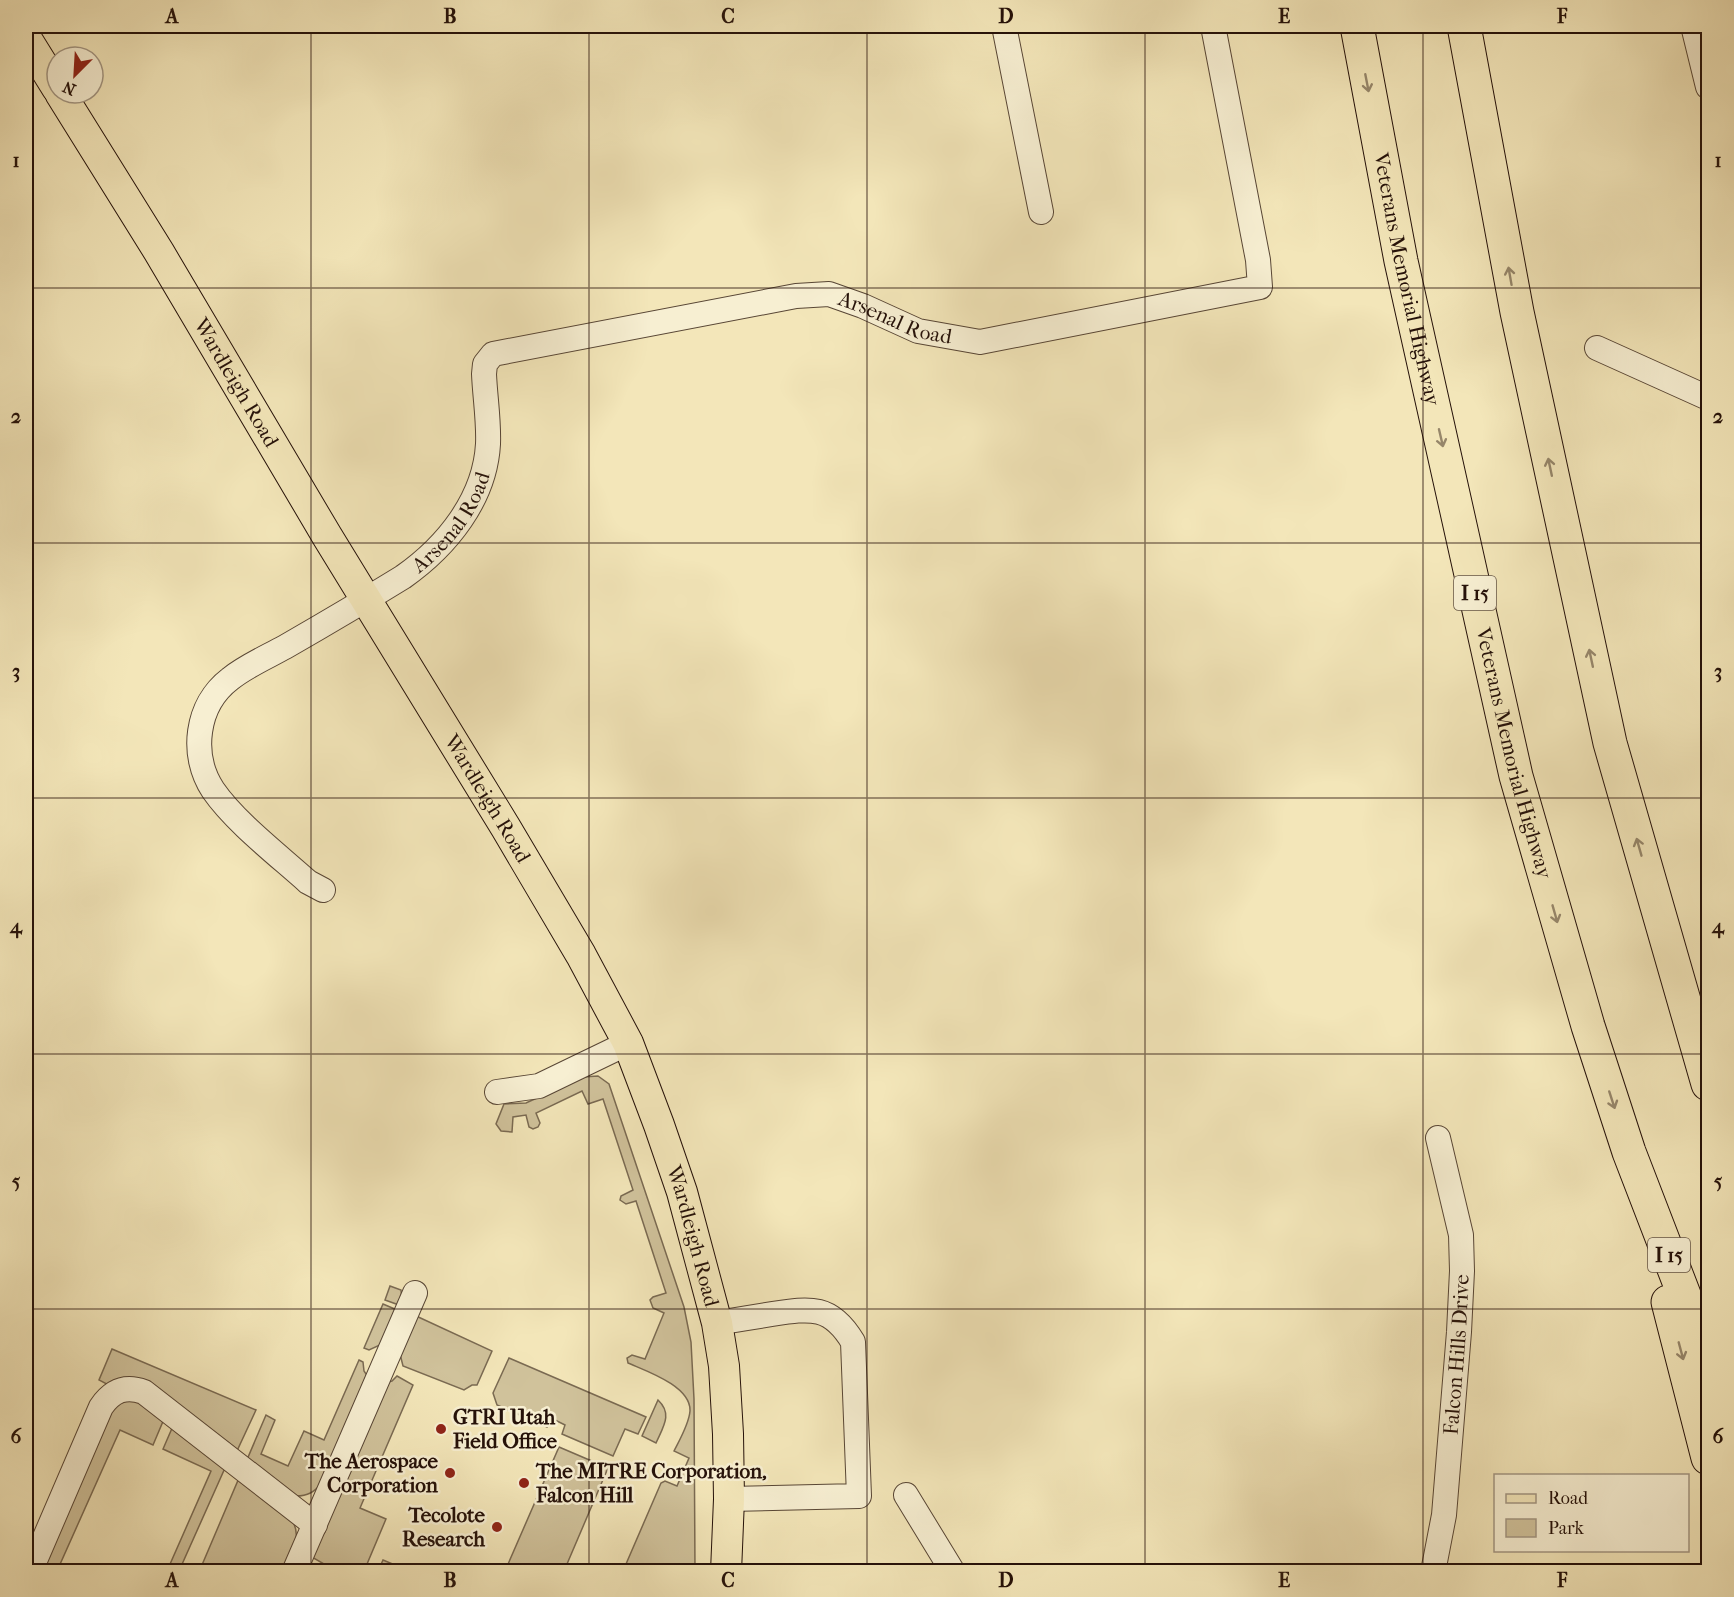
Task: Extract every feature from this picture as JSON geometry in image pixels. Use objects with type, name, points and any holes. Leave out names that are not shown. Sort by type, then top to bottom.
[{"type":"highway","name":"Veterans Memorial Highway","points":[[1356,26],[1401,261],[1516,776],[1588,1026],[1629,1152],[1708,1357]]},
{"type":"highway","points":[[1464,26],[1517,312],[1610,743],[1708,1084]]},
{"type":"highway","points":[[1649,883],[1708,1020]]},
{"type":"highway","points":[[1629,1152],[1708,1458]]},
{"type":"main road","points":[[26,38],[45,69]]},
{"type":"main road","name":"Wardleigh Road","points":[[67,105],[159,252],[581,955],[628,1043],[681,1192],[717,1323],[727,1397],[729,1499],[726,1572]]},
{"type":"street","points":[[1004,26],[1041,212]]},
{"type":"street","name":"Arsenal Road","points":[[366,600],[411,571],[434,552],[456,526],[478,488],[488,444],[485,364],[493,354],[796,296],[829,294],[863,306],[918,331],[980,342],[1260,287],[1258,260],[1213,26]]},
{"type":"street","points":[[1693,26],[1708,87]]},
{"type":"street","points":[[1597,348],[1708,398]]},
{"type":"street","points":[[323,890],[308,882],[226,807],[203,772],[198,744],[200,728],[204,712],[229,679],[366,600]]},
{"type":"street","points":[[497,1092],[539,1086],[628,1043]]},
{"type":"street","name":"Falcon Hills Drive","points":[[1433,1572],[1444,1515],[1462,1271],[1461,1235],[1438,1138]]},
{"type":"street","points":[[294,1572],[415,1293]]},
{"type":"street","points":[[717,1323],[805,1309],[820,1312],[832,1318],[845,1329],[853,1342],[859,1496],[729,1499]]},
{"type":"street","points":[[30,1572],[101,1407],[114,1393],[126,1388],[144,1392],[315,1525]]},
{"type":"street","points":[[906,1495],[953,1572]]},
{"type":"green space","points":[[598,1076],[609,1084],[684,1307],[691,1342],[694,1399],[695,1571],[623,1571],[661,1483],[665,1481],[677,1486],[689,1458],[674,1451],[686,1426],[690,1411],[688,1402],[676,1387],[628,1363],[627,1358],[632,1355],[645,1359],[664,1313],[653,1308],[650,1300],[666,1293],[636,1201],[626,1204],[620,1200],[621,1196],[633,1190],[603,1099],[588,1104],[582,1091],[536,1113],[540,1123],[533,1129],[529,1127],[526,1115],[513,1117],[512,1132],[501,1131],[496,1124],[504,1104],[526,1103],[583,1077]]},
{"type":"green space","points":[[390,1286],[401,1290],[402,1299],[399,1305],[385,1300]]},
{"type":"green space","points":[[383,1304],[397,1310],[380,1345],[369,1350],[364,1348]]},
{"type":"green space","points":[[414,1315],[492,1351],[477,1385],[464,1390],[403,1366],[400,1354]]},
{"type":"green space","points":[[112,1349],[256,1410],[236,1453],[99,1380]]},
{"type":"green space","points":[[509,1358],[646,1417],[638,1434],[625,1429],[613,1456],[562,1434],[565,1425],[551,1418],[547,1427],[497,1405],[493,1393]]},
{"type":"green space","points":[[359,1360],[363,1362],[364,1371],[368,1377],[321,1484],[316,1489],[296,1496],[246,1462],[266,1415],[275,1420],[261,1454],[288,1466],[304,1431],[324,1440]]},
{"type":"green space","points":[[397,1376],[413,1385],[360,1508],[386,1519],[367,1564],[353,1567],[348,1571],[336,1571],[310,1556],[384,1383],[392,1381]]},
{"type":"green space","points":[[130,1397],[164,1419],[153,1445],[120,1430],[57,1571],[37,1572],[110,1407]]},
{"type":"green space","points":[[658,1400],[663,1405],[666,1416],[656,1443],[642,1436]]},
{"type":"green space","points":[[173,1426],[225,1468],[179,1571],[167,1571],[211,1471],[163,1449]]},
{"type":"green space","points":[[559,1447],[608,1468],[564,1571],[505,1571]]},
{"type":"green space","points":[[239,1478],[293,1522],[296,1541],[285,1571],[199,1572]]},
{"type":"green space","points":[[383,1560],[407,1570],[381,1571],[379,1569]]},
{"type":"place","name":"GTRI Utah Field Office","points":[[441,1429]]},
{"type":"place","name":"The Aerospace Corporation","points":[[450,1473]]},
{"type":"place","name":"The MITRE Corporation, Falcon Hill","points":[[524,1483]]},
{"type":"place","name":"Tecolote Research","points":[[497,1527]]}]
